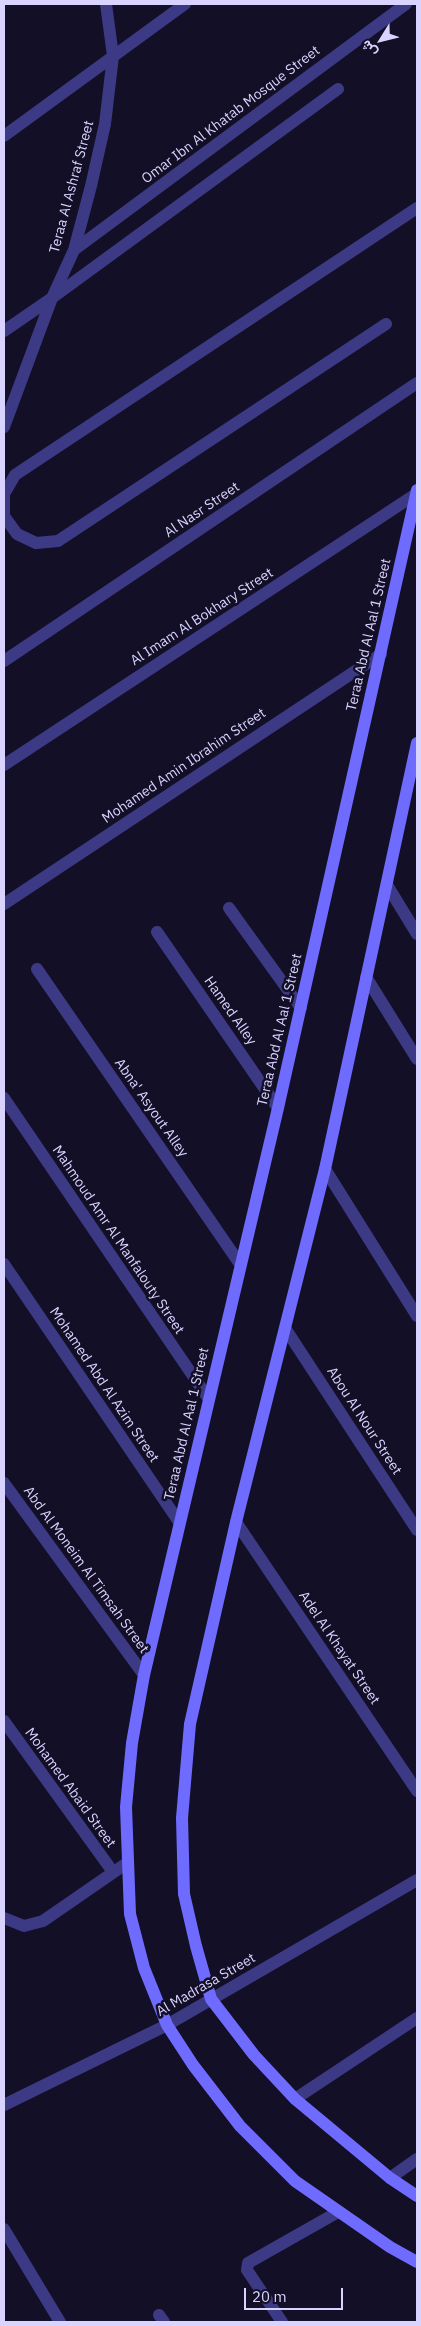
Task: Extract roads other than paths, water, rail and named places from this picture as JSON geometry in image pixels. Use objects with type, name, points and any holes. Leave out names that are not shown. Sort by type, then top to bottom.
[{"type":"street","name":"Teraa Al Ashraf Street","points":[[4,427],[52,298],[74,250],[105,124],[113,56],[106,4]]},
{"type":"street","points":[[4,136],[185,4]]},
{"type":"street","name":"Omar Ibn Al Khatab Mosque Street","points":[[74,250],[406,4]]},
{"type":"street","points":[[4,331],[338,89]]},
{"type":"street","points":[[386,324],[58,541],[36,543],[16,534],[4,516],[4,494],[15,475],[417,208]]},
{"type":"street","name":"Al Nasr Street","points":[[4,661],[417,383]]},
{"type":"street","name":"Teraa Abd Al Aal 1 Street","points":[[417,492],[278,1108],[144,1675],[132,1743],[126,1807],[130,1914],[144,1968],[167,2025],[193,2065],[240,2126],[295,2181],[390,2247],[417,2262]]},
{"type":"street","name":"Al Imam Al Bokhary Street","points":[[4,765],[417,492]]},
{"type":"street","name":"Mohamed Amin Ibrahim Street","points":[[4,904],[380,654]]},
{"type":"street","points":[[417,749],[325,1169],[236,1522],[190,1724],[182,1818],[184,1894],[211,1999],[254,2055],[295,2099],[390,2178],[417,2196]]},
{"type":"street","points":[[387,885],[417,934]]},
{"type":"street","points":[[229,908],[301,1008]]},
{"type":"street","name":"Hamed Alley","points":[[157,932],[278,1108]]},
{"type":"street","name":"Abna' Asyout Alley","points":[[37,969],[240,1264]]},
{"type":"street","points":[[366,977],[417,1059]]},
{"type":"street","name":"Mahmoud Amr Al Manfalouty Street","points":[[4,1098],[208,1398]]},
{"type":"street","points":[[325,1169],[417,1316]]},
{"type":"street","name":"Mohamed Abd Al Azim Street","points":[[4,1264],[179,1522]]},
{"type":"street","name":"Abou Al Nour Street","points":[[285,1328],[417,1530]]},
{"type":"street","name":"Abd Al Moneim Al Timsah Street","points":[[4,1483],[144,1675]]},
{"type":"street","name":"Adel Al Khayat Street","points":[[236,1522],[417,1791]]},
{"type":"street","name":"Mohamed Abaid Street","points":[[4,1722],[113,1872]]},
{"type":"street","points":[[4,1918],[24,1926],[43,1921],[127,1862]]},
{"type":"street","name":"Al Madrasa Street","points":[[4,2105],[167,2025],[417,1880]]},
{"type":"street","points":[[295,2099],[417,2018]]},
{"type":"street","points":[[390,2178],[417,2159]]},
{"type":"street","points":[[282,2322],[247,2270],[248,2263],[338,2212]]},
{"type":"street","points":[[4,2229],[60,2322]]}]
